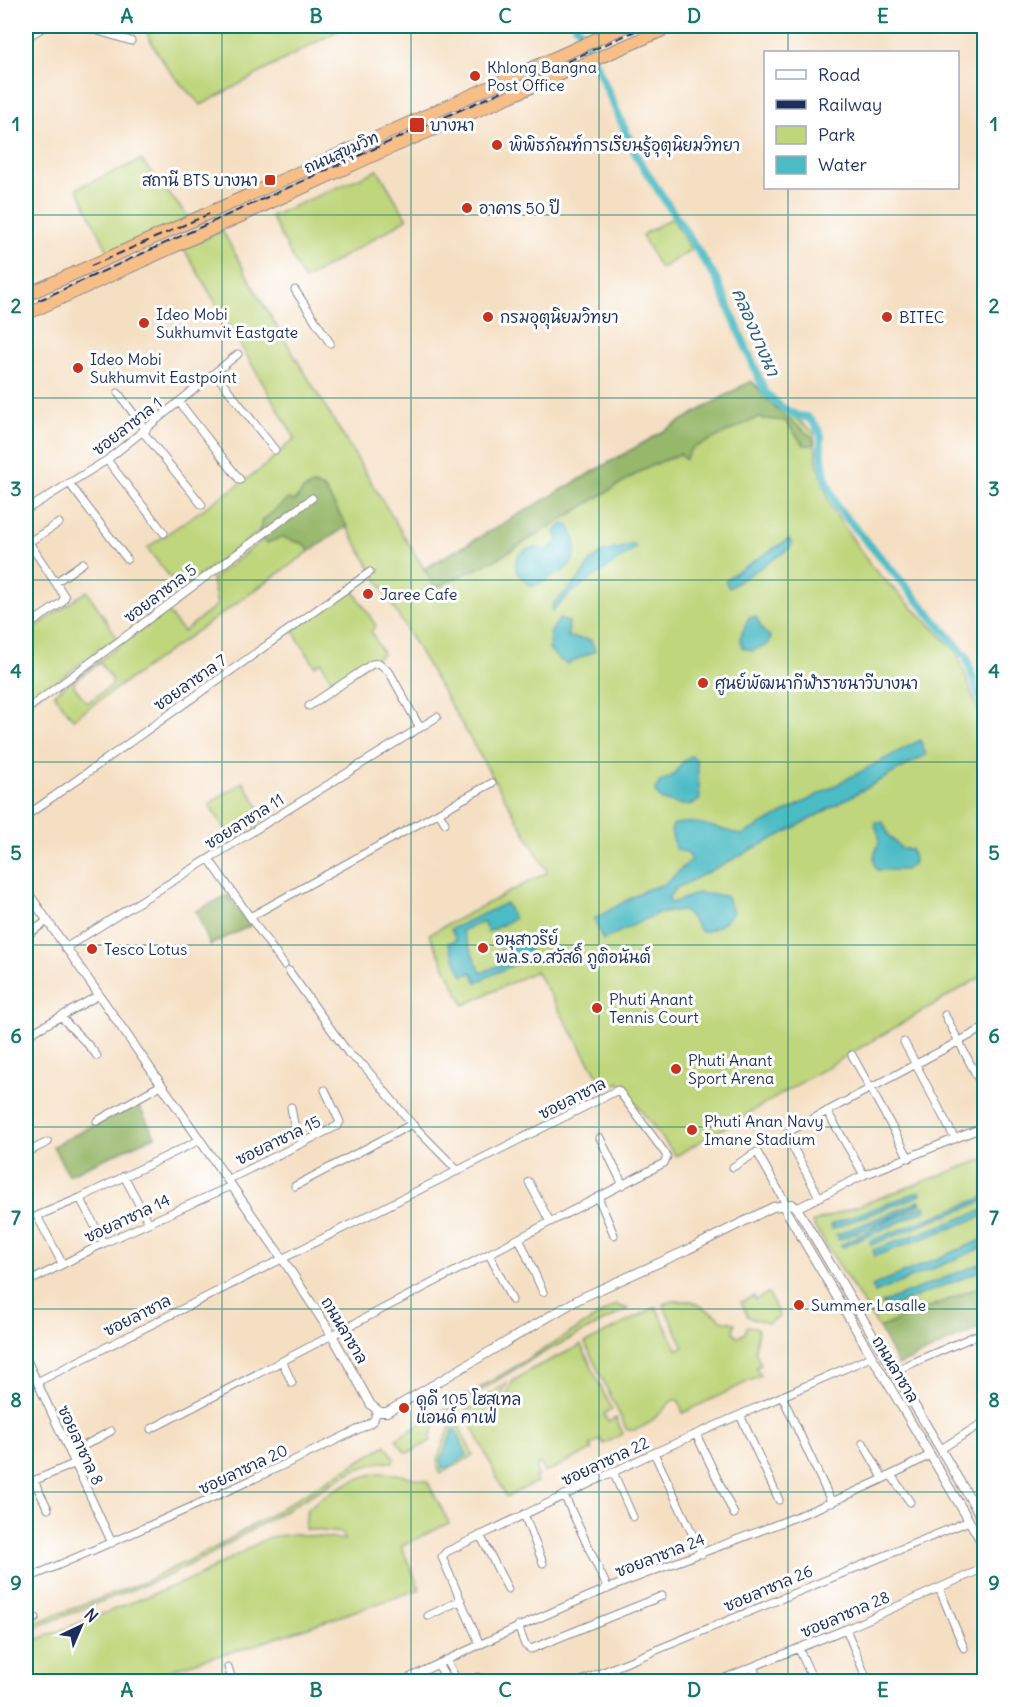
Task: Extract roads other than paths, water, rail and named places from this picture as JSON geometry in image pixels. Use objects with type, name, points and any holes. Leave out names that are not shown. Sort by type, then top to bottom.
[{"type":"highway","name":"ถนนสุขุมวิท","points":[[26,295],[626,26]]},
{"type":"highway","name":"ถนนสุขุมวิท","points":[[26,314],[374,155],[672,26]]},
{"type":"street","points":[[26,38],[45,26]]},
{"type":"street","points":[[82,26],[131,41]]},
{"type":"street","points":[[295,290],[330,343]]},
{"type":"street","name":"ซอยลาซาล 1","points":[[26,510],[107,460],[238,354]]},
{"type":"street","points":[[215,373],[274,450]]},
{"type":"street","points":[[118,393],[202,505]]},
{"type":"street","points":[[179,402],[240,480]]},
{"type":"street","points":[[107,460],[164,533]]},
{"type":"street","points":[[69,483],[127,559]]},
{"type":"street","name":"ซอยลาซาล 5","points":[[26,710],[312,498]]},
{"type":"street","points":[[26,627],[64,600],[64,594],[27,540],[59,523]]},
{"type":"street","points":[[56,582],[82,563]]},
{"type":"street","name":"ซอยลาซาล 7","points":[[26,816],[370,572]]},
{"type":"street","points":[[309,706],[372,664],[379,663],[390,673],[420,728]]},
{"type":"street","name":"ซอยลาซาล 11","points":[[66,948],[437,717]]},
{"type":"street","points":[[250,917],[492,783]]},
{"type":"street","points":[[439,813],[445,823]]},
{"type":"street","points":[[209,859],[349,1054],[364,1066],[412,1124],[458,1171]]},
{"type":"street","name":"ถนนลาซาล","points":[[26,890],[282,1258],[332,1335],[371,1406],[377,1410]]},
{"type":"street","points":[[26,936],[47,921]]},
{"type":"street","points":[[26,1036],[99,995]]},
{"type":"street","points":[[945,1015],[984,1090]]},
{"type":"street","points":[[61,1016],[97,1056]]},
{"type":"street","points":[[819,1197],[786,1135],[788,1132],[984,1028]]},
{"type":"street","points":[[904,1042],[955,1139]]},
{"type":"street","points":[[852,1055],[909,1158]]},
{"type":"street","points":[[97,1121],[161,1085]]},
{"type":"street","name":"ซอยลาซาล 15","points":[[229,1183],[340,1123],[337,1112],[325,1090]]},
{"type":"street","name":"ซอยลาซาล","points":[[37,1382],[618,1090],[667,1157],[664,1164],[151,1430]]},
{"type":"street","points":[[291,1107],[294,1124],[303,1143]]},
{"type":"street","points":[[827,1112],[864,1175]]},
{"type":"street","points":[[295,1186],[412,1124]]},
{"type":"street","points":[[377,1410],[387,1412],[579,1299],[685,1251],[773,1207],[792,1204],[797,1208],[864,1175],[984,1127]]},
{"type":"street","points":[[600,1138],[623,1185]]},
{"type":"street","points":[[62,1263],[37,1216],[80,1198],[200,1140]]},
{"type":"street","points":[[26,1153],[48,1142]]},
{"type":"street","points":[[733,1167],[757,1152],[784,1205]]},
{"type":"street","points":[[124,1176],[149,1223]]},
{"type":"street","points":[[529,1182],[550,1222]]},
{"type":"street","name":"ซอยลาซาล 14","points":[[36,1278],[62,1263],[229,1183]]},
{"type":"street","points":[[598,1197],[614,1235]]},
{"type":"street","points":[[80,1198],[104,1243]]},
{"type":"street","name":"ถนนลาซาล","points":[[784,1205],[871,1357],[984,1546]]},
{"type":"street","name":"ถนนลาซาล","points":[[797,1208],[984,1522]]},
{"type":"street","points":[[519,1238],[543,1292]]},
{"type":"street","points":[[489,1254],[512,1299]]},
{"type":"street","points":[[818,1266],[828,1260]]},
{"type":"street","points":[[894,1371],[984,1332]]},
{"type":"street","name":"ซอยลาซาล 22","points":[[480,1644],[442,1557],[446,1551],[654,1453],[871,1357]]},
{"type":"street","name":"ซอยลาซาล 8","points":[[26,1358],[28,1369],[37,1382],[112,1542]]},
{"type":"street","points":[[282,1361],[292,1383]]},
{"type":"street","points":[[782,1396],[832,1503]]},
{"type":"street","name":"ซอยลาซาล 20","points":[[26,1579],[256,1478],[369,1424],[374,1420],[377,1410]]},
{"type":"street","points":[[740,1415],[779,1500]]},
{"type":"street","points":[[930,1455],[984,1422]]},
{"type":"street","points":[[71,1453],[111,1431]]},
{"type":"street","points":[[696,1434],[734,1514]]},
{"type":"street","points":[[863,1443],[883,1478]]},
{"type":"street","points":[[654,1453],[702,1554]]},
{"type":"street","name":"ซอยลาซาล 24","points":[[400,1682],[518,1626],[832,1503],[930,1455]]},
{"type":"street","points":[[26,1484],[75,1463]]},
{"type":"street","points":[[613,1472],[633,1517]]},
{"type":"street","points":[[891,1475],[910,1502]]},
{"type":"street","points":[[34,1481],[48,1509]]},
{"type":"street","points":[[564,1495],[608,1589]]},
{"type":"street","points":[[524,1514],[543,1563]]},
{"type":"street","name":"ซอยลาซาล 26","points":[[579,1682],[969,1521]]},
{"type":"street","points":[[480,1535],[508,1589]]},
{"type":"street","name":"ซอยลาซาล 28","points":[[715,1682],[799,1649],[984,1568]]},
{"type":"street","points":[[939,1588],[964,1648]]},
{"type":"street","points":[[518,1626],[525,1645],[531,1649],[662,1596]]},
{"type":"street","points":[[428,1616],[461,1600]]},
{"type":"street","points":[[26,1623],[36,1618]]},
{"type":"street","points":[[846,1629],[868,1682]]},
{"type":"street","points":[[799,1649],[814,1682]]},
{"type":"street","points":[[446,1660],[458,1682]]},
{"type":"street","points":[[438,1664],[448,1682]]},
{"type":"street","points":[[228,1667],[233,1682]]},
{"type":"street","points":[[753,1667],[759,1682]]},
{"type":"street","points":[[466,1682],[478,1677],[482,1682]]},
{"type":"water","points":[[562,524],[569,526],[573,532],[576,547],[571,563],[550,579],[532,586],[518,573],[516,561],[518,556],[533,548],[545,551],[558,541],[555,531]]},
{"type":"water","points":[[789,539],[792,544],[789,549],[729,588],[725,581],[730,576]]},
{"type":"water","points":[[633,544],[636,548],[571,593],[552,611],[552,605],[580,578],[592,560],[601,553]]},
{"type":"water","points":[[749,617],[756,617],[764,632],[771,637],[767,645],[752,651],[742,647],[740,638]]},
{"type":"water","points":[[559,619],[569,622],[568,637],[591,640],[595,651],[567,664],[558,659],[549,649],[550,634]]},
{"type":"water","points":[[920,740],[926,755],[796,827],[675,889],[668,898],[672,903],[698,893],[726,896],[733,912],[720,925],[702,932],[686,913],[676,911],[658,913],[603,940],[594,919],[645,890],[665,884],[692,859],[687,853],[675,849],[671,830],[673,825],[699,823],[742,835]]},
{"type":"water","points":[[691,756],[697,762],[700,799],[687,805],[662,800],[655,792],[658,784],[673,775]]},
{"type":"water","points":[[875,822],[883,822],[889,836],[902,849],[911,849],[913,864],[905,870],[877,870],[874,856],[879,836]]},
{"type":"water","points":[[506,903],[514,919],[488,932],[483,922],[462,931],[481,973],[502,964],[497,953],[524,941],[532,956],[477,982],[472,972],[463,976],[448,943],[456,940],[451,929]]},
{"type":"water","points":[[920,1191],[921,1195],[832,1229],[830,1225]]},
{"type":"water","points":[[984,1197],[984,1201],[871,1245],[870,1241]]},
{"type":"water","points":[[920,1201],[921,1204],[839,1240],[836,1235]]},
{"type":"water","points":[[925,1206],[926,1210],[843,1247],[841,1245],[893,1218]]},
{"type":"water","points":[[984,1210],[984,1216],[875,1256],[873,1250]]},
{"type":"water","points":[[984,1239],[984,1247],[875,1293],[872,1286]]},
{"type":"water","points":[[984,1262],[984,1270],[885,1309],[882,1303]]},
{"type":"water","points":[[455,1429],[467,1455],[448,1468],[442,1468],[441,1460]]},
{"type":"waterway","name":"คลองบางนา","points":[[576,26],[581,31],[638,159],[717,280],[765,392],[781,407],[798,416],[807,417],[814,423],[821,435],[825,476],[837,507],[966,656],[984,712]]},
{"type":"railway","points":[[26,306],[646,26]]},
{"type":"railway","points":[[91,266],[209,214]]},
{"type":"place","name":"Khlong Bangna Post Office","points":[[475,76]]},
{"type":"place","name":"บางนา","points":[[417,125]]},
{"type":"place","name":"พิพิธภัณฑ์การเรียนรู้อุตุนิยมวิทยา","points":[[497,145]]},
{"type":"place","name":"สถานี BTS บางนา","points":[[270,180]]},
{"type":"place","name":"อาคาร 50 ปี","points":[[467,208]]},
{"type":"place","name":"กรมอุตุนิยมวิทยา","points":[[488,317]]},
{"type":"place","name":"BITEC","points":[[887,317]]},
{"type":"place","name":"Ideo Mobi Sukhumvit Eastgate","points":[[144,323]]},
{"type":"place","name":"Ideo Mobi Sukhumvit Eastpoint","points":[[78,368]]},
{"type":"place","name":"Jaree Cafe","points":[[368,594]]},
{"type":"place","name":"ศูนย์พัฒนากีฬาราชนาวีบางนา","points":[[703,683]]},
{"type":"place","name":"อนุสาวรีย์ พล.ร.อ.สวัสดิ์ ภูติอนันต์","points":[[483,948]]},
{"type":"place","name":"Tesco Lotus","points":[[92,949]]},
{"type":"place","name":"Phuti Anant Tennis Court","points":[[597,1008]]},
{"type":"place","name":"Phuti Anant Sport Arena","points":[[676,1069]]},
{"type":"place","name":"Phuti Anan Navy Imane Stadium","points":[[692,1130]]},
{"type":"place","name":"Summer Lasalle","points":[[799,1305]]},
{"type":"place","name":"ดูดี 105 โฮสเทล แอนด์ คาเฟ่","points":[[404,1408]]}]
